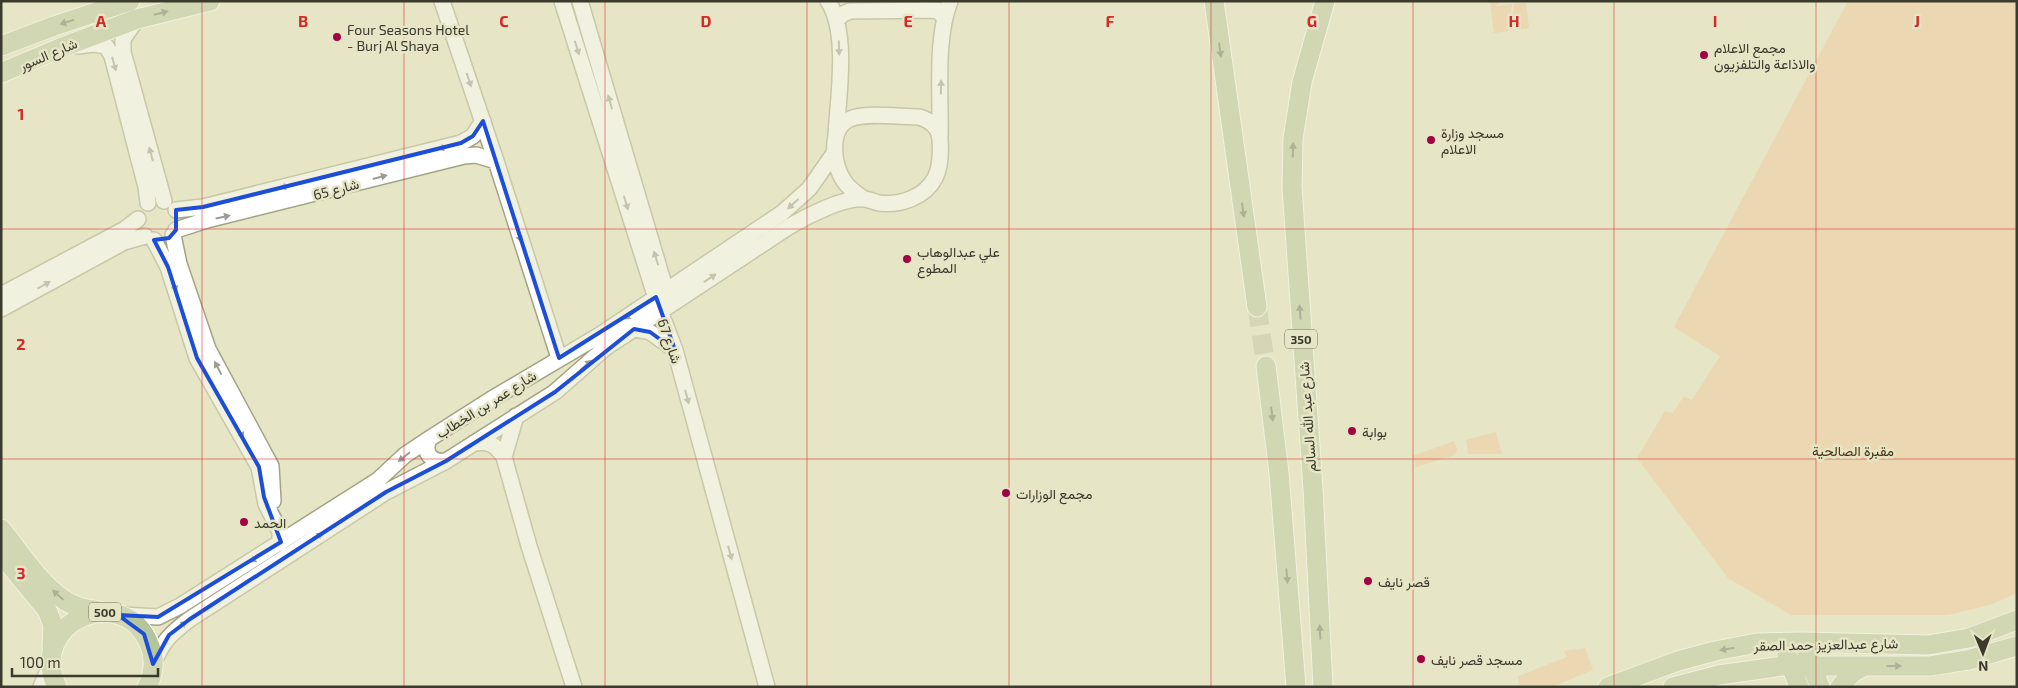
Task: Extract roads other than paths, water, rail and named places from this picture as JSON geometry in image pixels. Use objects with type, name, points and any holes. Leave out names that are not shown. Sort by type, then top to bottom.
[{"type":"main road","name":"شارع السور","points":[[1,46],[130,1]]},
{"type":"main road","name":"شارع السور","points":[[1,74],[60,48],[137,19],[210,1]]},
{"type":"main road","points":[[1214,1],[1257,307]]},
{"type":"main road","name":"شارع عبد الله السالم","points":[[1323,685],[1313,489],[1292,187],[1293,139],[1302,82],[1326,1]]},
{"type":"main road","points":[[1266,366],[1279,473],[1296,687]]},
{"type":"main road","name":"500","points":[[1,529],[42,579],[62,599],[76,606],[110,614],[132,622],[144,634],[151,648],[151,678]]},
{"type":"main road","points":[[1,554],[47,610],[53,625],[51,658],[57,687]]},
{"type":"main road","name":"500","points":[[51,658],[58,637],[70,624],[86,615],[110,614]]},
{"type":"main road","name":"شارع عبدالعزيز حمد الصقر","points":[[1608,687],[1678,661],[1715,651],[1757,643],[1787,657],[1806,651],[1928,645],[1969,638],[2017,620]]},
{"type":"main road","name":"شارع عبدالعزيز حمد الصقر","points":[[1806,651],[1864,666],[1930,666],[1968,660],[2017,646]]},
{"type":"main road","points":[[1806,651],[1820,687]]},
{"type":"main road","points":[[1677,685],[1696,672],[1729,664],[1787,657],[1799,687]]},
{"type":"main road","points":[[1294,662],[1304,687]]},
{"type":"main road","points":[[1840,687],[1852,673],[1864,666]]},
{"type":"street","points":[[442,1],[483,121],[559,358]]},
{"type":"street","name":"شارع 67","points":[[562,1],[663,301]]},
{"type":"street","name":"شارع 67","points":[[580,1],[767,686]]},
{"type":"street","points":[[828,1],[837,20],[839,52],[835,145],[843,180],[864,199],[880,203],[896,203],[912,198],[925,190],[935,178],[941,159],[944,17],[950,1]]},
{"type":"street","points":[[837,20],[843,14],[850,11],[937,10],[944,17]]},
{"type":"street","points":[[137,19],[123,39],[123,52],[170,206],[178,220],[174,232],[179,264],[208,349],[269,460],[272,472],[272,494],[276,508],[288,528],[298,531]]},
{"type":"street","points":[[60,48],[94,44],[106,46],[112,56],[146,187],[148,203]]},
{"type":"street","points":[[835,145],[841,126],[849,119],[861,116],[920,117],[927,119],[935,126],[940,136]]},
{"type":"street","name":"شارع 65","points":[[170,206],[203,207],[461,143],[473,136],[483,121]]},
{"type":"street","name":"شارع عمر بن الخطاب","points":[[151,678],[160,646],[169,635],[190,619],[386,492],[446,461],[554,392],[605,348],[634,329],[663,301],[782,213],[809,189],[835,145]]},
{"type":"street","name":"شارع 65","points":[[174,232],[207,220],[464,156],[476,154],[496,161]]},
{"type":"street","points":[[809,189],[819,196],[823,209]]},
{"type":"street","name":"شارع عمر بن الخطاب","points":[[110,614],[143,618],[158,617],[180,606],[378,480],[405,455],[429,439],[559,358],[663,301],[790,226],[823,209],[864,199]]},
{"type":"street","points":[[148,203],[170,206]]},
{"type":"street","points":[[148,203],[141,210],[138,219],[141,231],[150,238],[166,260],[197,358],[259,467],[266,504],[280,532],[280,543]]},
{"type":"street","points":[[1,295],[125,229],[138,219]]},
{"type":"street","points":[[1,308],[124,242],[150,238],[164,240],[174,232]]},
{"type":"street","points":[[634,329],[658,336],[675,350]]},
{"type":"street","points":[[538,371],[550,372],[554,376],[557,381],[554,392]]},
{"type":"street","points":[[504,457],[516,416]]},
{"type":"street","points":[[429,439],[426,445],[429,457],[434,461],[446,461]]},
{"type":"street","points":[[474,443],[490,442],[497,447],[504,457],[529,546],[574,687]]},
{"type":"street","points":[[42,687],[51,658]]},
{"type":"tunnel","points":[[1257,307],[1266,366]]},
{"type":"place","name":"Four Seasons Hotel - Burj Al Shaya","points":[[337,37]]},
{"type":"place","name":"مجمع الاعلام والاذاعة والتلفزيون","points":[[1704,55]]},
{"type":"place","name":"مسجد وزارة الاعلام","points":[[1431,140]]},
{"type":"place","name":"علي عبدالوهاب المطوع","points":[[907,259]]},
{"type":"place","name":"بوابة","points":[[1352,431]]},
{"type":"place","name":"مجمع الوزارات","points":[[1006,493]]},
{"type":"place","name":"الحمد","points":[[244,522]]},
{"type":"place","name":"قصر نايف","points":[[1368,581]]},
{"type":"place","name":"مسجد قصر نايف","points":[[1421,659]]},
{"type":"park label","name":"مقبرة الصالحية","points":[[1853,450]]}]
